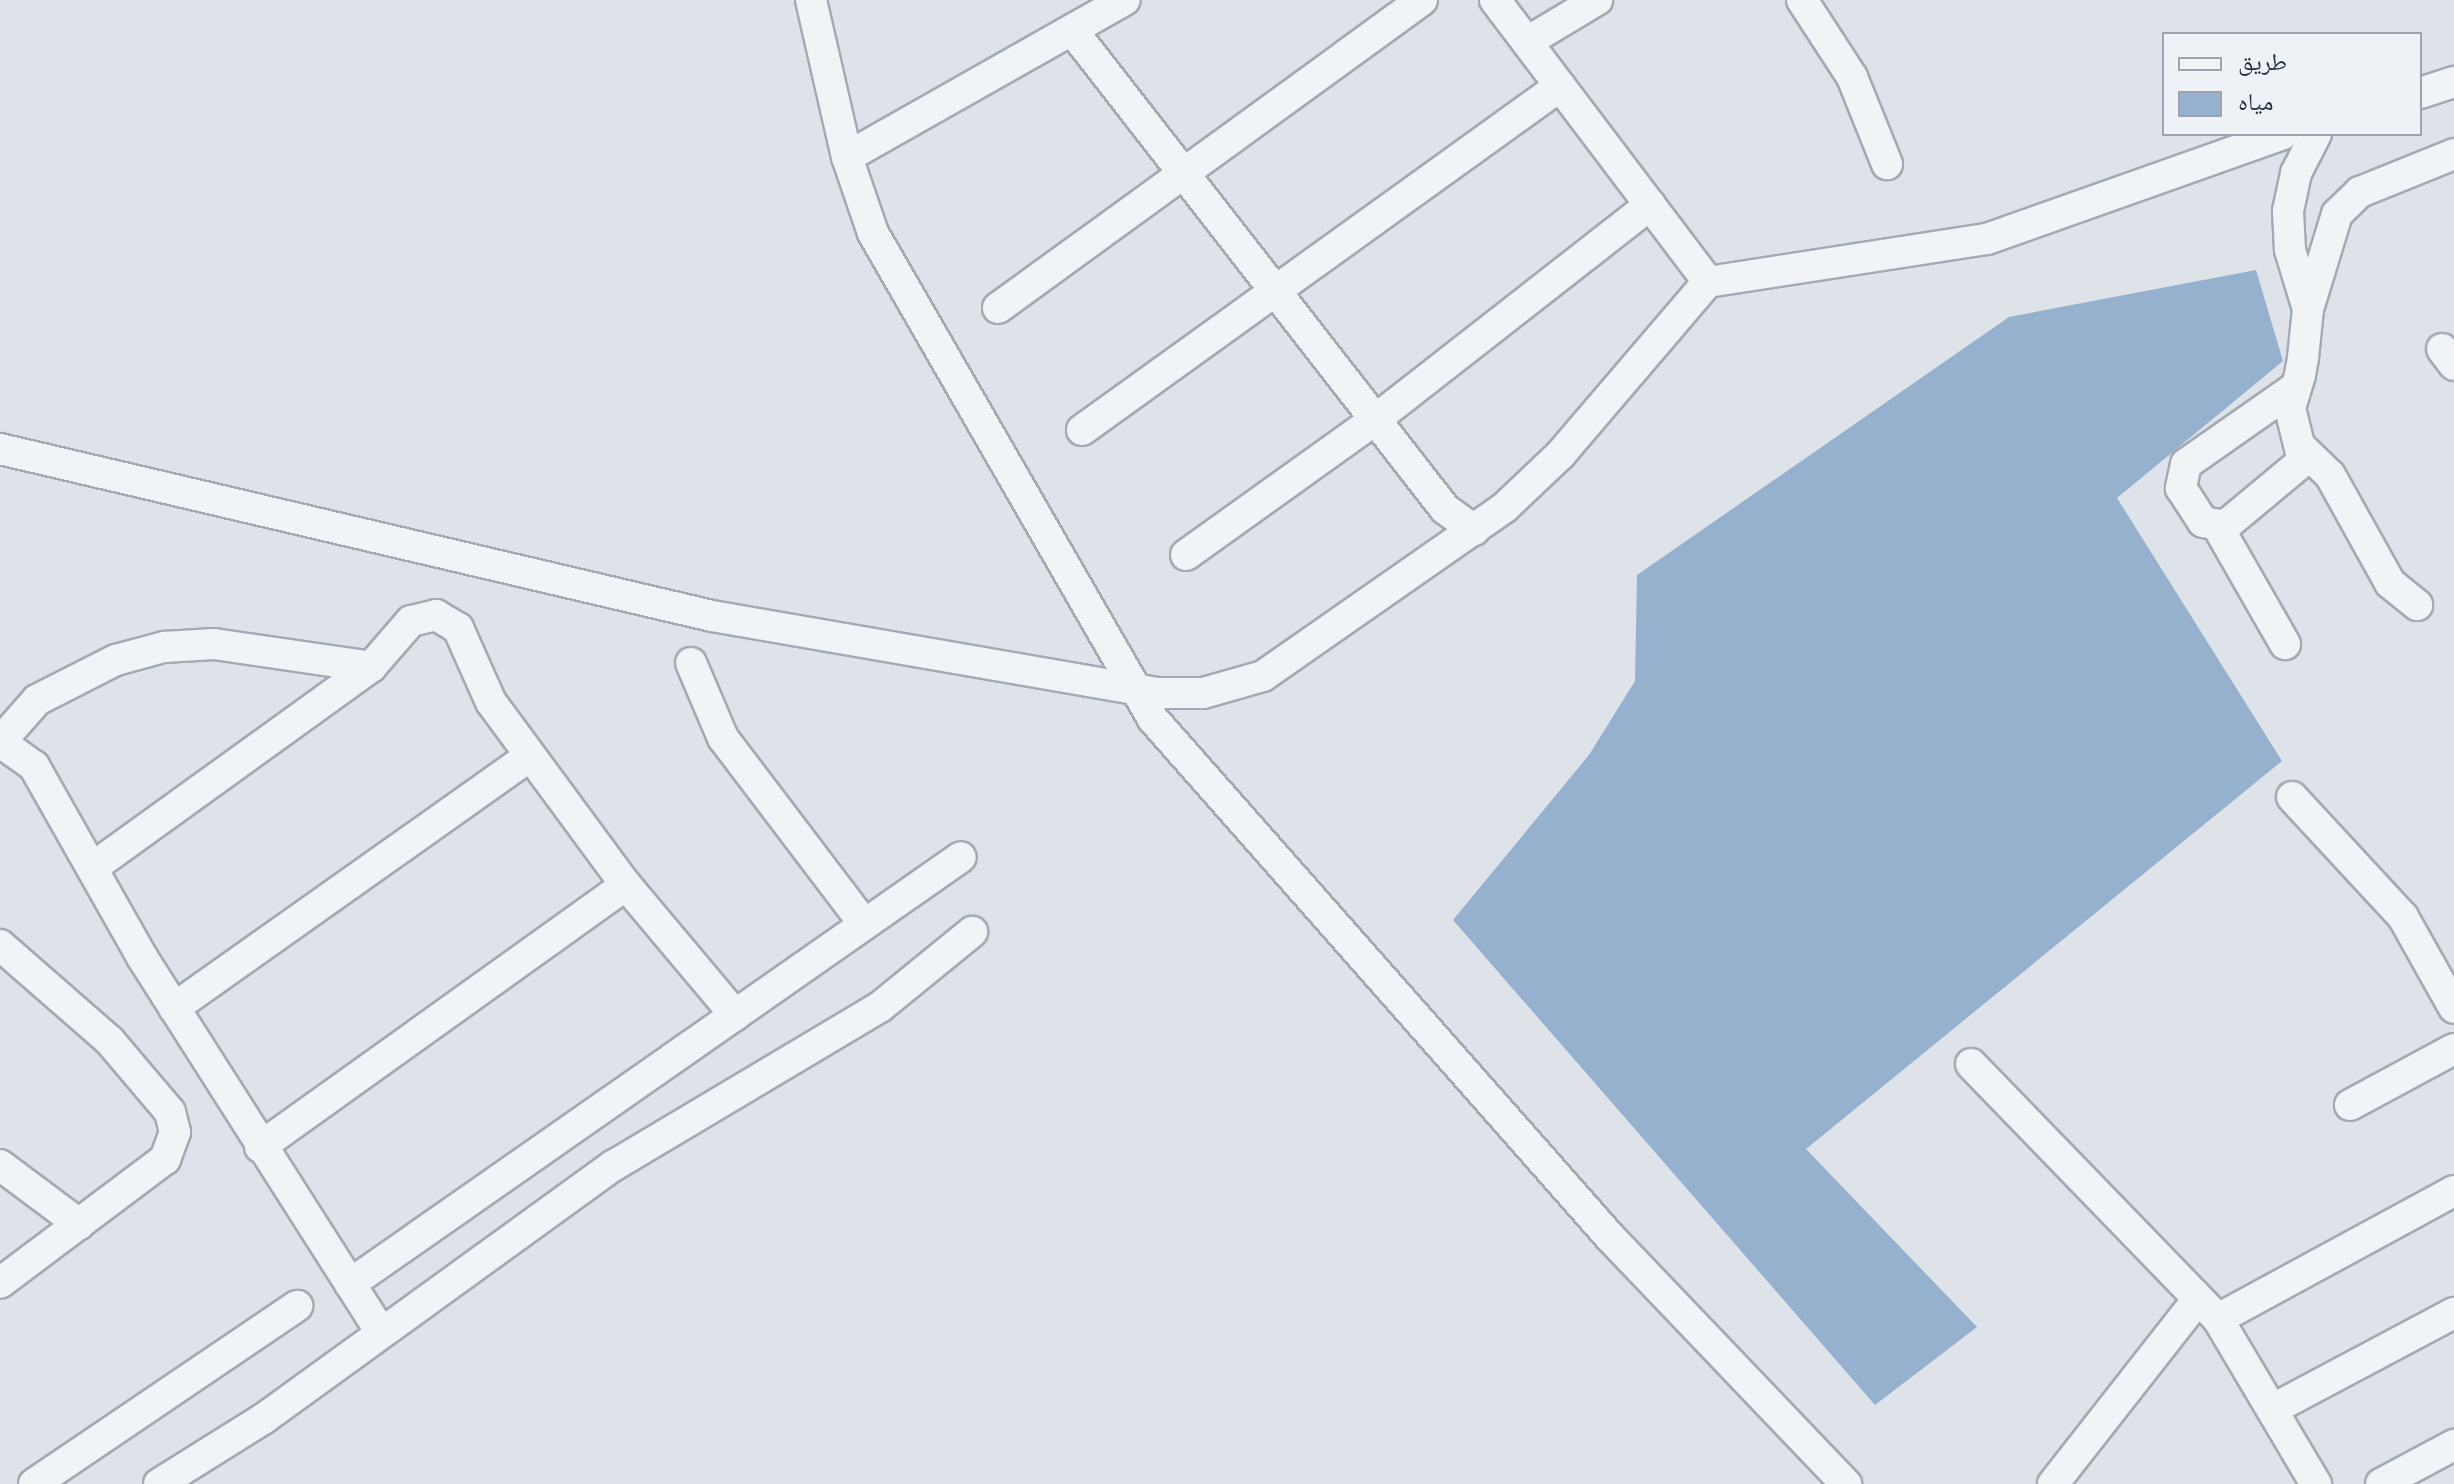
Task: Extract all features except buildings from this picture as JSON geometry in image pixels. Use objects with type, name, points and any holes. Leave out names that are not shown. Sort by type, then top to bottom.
[{"type":"street","points":[[811,0],[847,157],[891,269],[1029,495],[1133,688],[1190,768],[1578,1201],[1846,1484]]},
{"type":"street","points":[[847,157],[1125,0]]},
{"type":"street","points":[[998,308],[1422,0]]},
{"type":"street","points":[[1495,0],[1708,282]]},
{"type":"street","points":[[1527,42],[1597,0]]},
{"type":"street","points":[[1802,0],[1852,77],[1887,164]]},
{"type":"street","points":[[1072,30],[1445,509],[1474,530]]},
{"type":"street","points":[[2422,92],[2454,82]]},
{"type":"street","points":[[1082,430],[1560,86]]},
{"type":"street","points":[[0,449],[712,616],[1133,688],[1203,693],[1263,676],[1474,530],[1560,455],[1708,282],[1735,272],[1987,239],[2277,136]]},
{"type":"street","points":[[2308,309],[2290,250],[2288,211],[2315,136]]},
{"type":"street","points":[[2417,605],[2390,583],[2330,475],[2303,449],[2290,417],[2308,309],[2337,214],[2360,192],[2454,154]]},
{"type":"street","points":[[1186,555],[1376,419],[1650,205]]},
{"type":"street","points":[[2285,644],[2218,527],[2203,522],[2181,488],[2186,464],[2296,387]]},
{"type":"street","points":[[2218,527],[2294,475],[2303,449]]},
{"type":"street","points":[[92,868],[371,667],[411,621],[444,617],[530,756],[626,885],[735,1015]]},
{"type":"street","points":[[371,667],[214,644],[164,647],[116,660],[37,700],[0,742],[34,766],[174,1008],[381,1332]]},
{"type":"street","points":[[691,663],[723,738],[864,924]]},
{"type":"street","points":[[174,1008],[530,756]]},
{"type":"street","points":[[2292,797],[2403,917],[2454,1008]]},
{"type":"street","points":[[350,1284],[961,857]]},
{"type":"street","points":[[260,1147],[626,885]]},
{"type":"street","points":[[159,1484],[381,1332],[613,1166],[880,1007],[972,932]]},
{"type":"street","points":[[0,945],[109,1040],[174,1122],[165,1159],[0,1283]]},
{"type":"street","points":[[2350,1105],[2454,1049]]},
{"type":"street","points":[[1971,1064],[2208,1309],[2275,1408],[2316,1484]]},
{"type":"street","points":[[0,1165],[79,1224]]},
{"type":"street","points":[[2053,1484],[2208,1309],[2454,1191]]},
{"type":"street","points":[[34,1484],[297,1306]]},
{"type":"street","points":[[2275,1408],[2454,1313]]},
{"type":"street","points":[[2381,1484],[2454,1445]]},
{"type":"water","points":[[2256,270],[2283,361],[2117,498],[2282,761],[1806,1149],[1977,1327],[1875,1405],[1453,920],[1589,755],[1635,681],[1637,575],[2009,317]]}]
